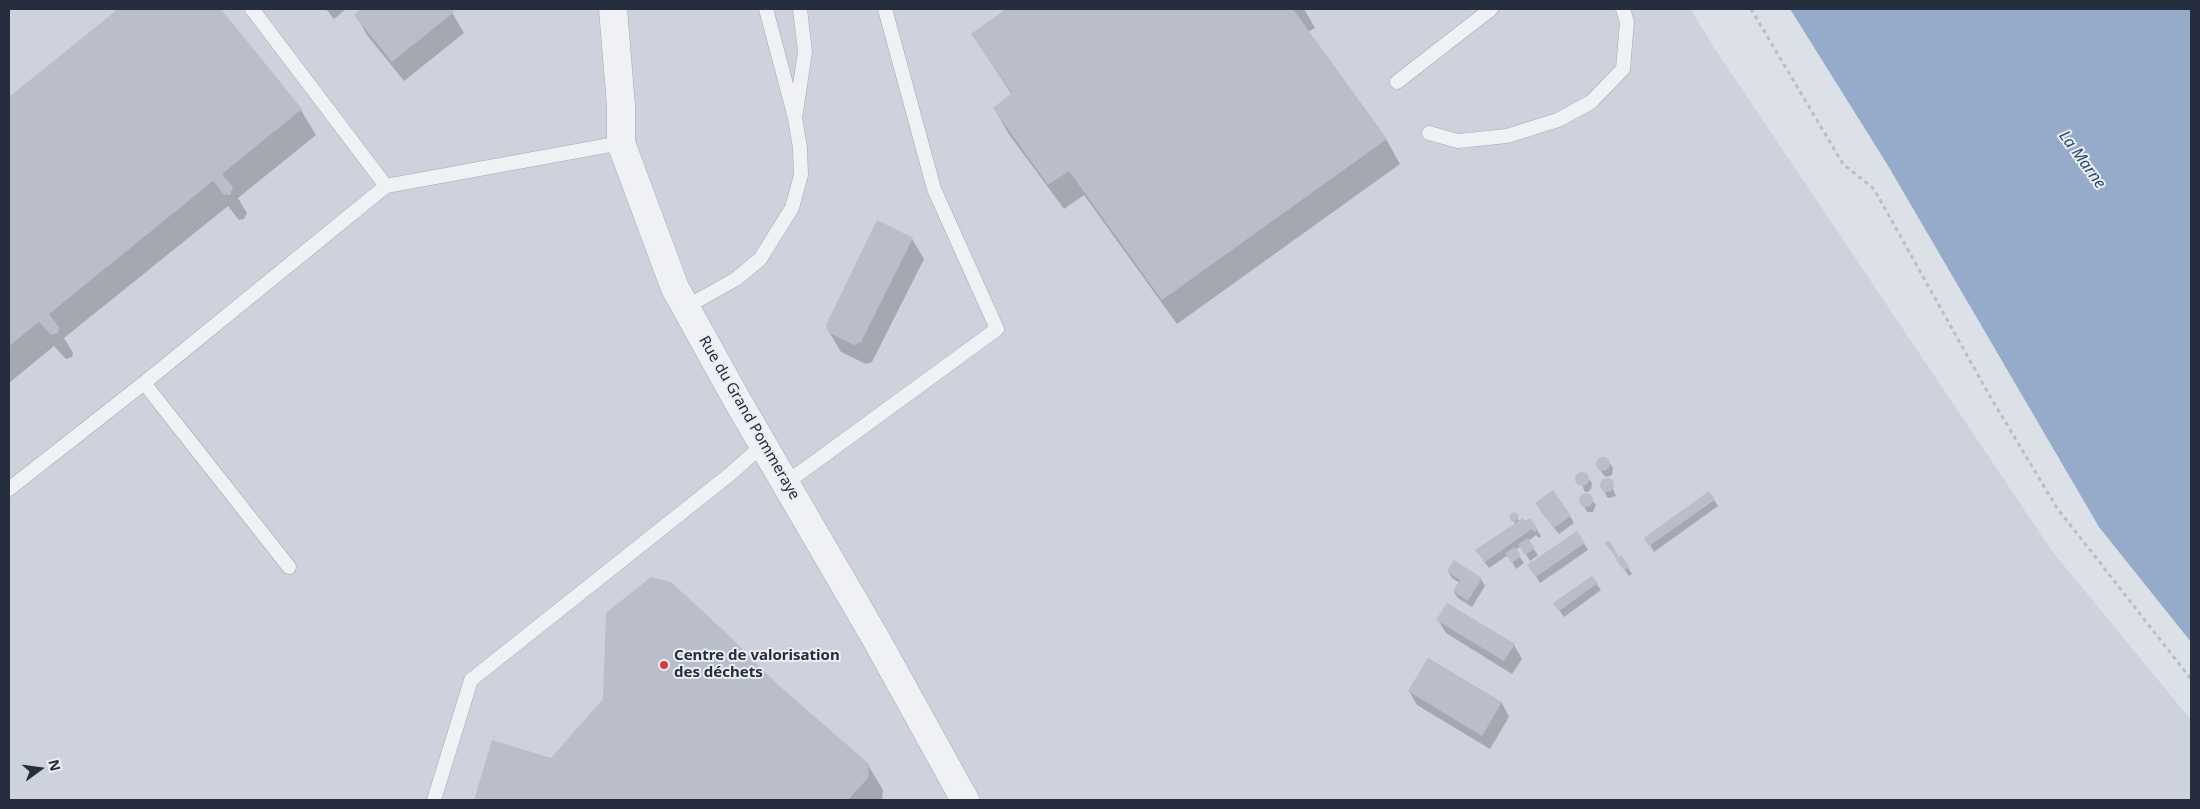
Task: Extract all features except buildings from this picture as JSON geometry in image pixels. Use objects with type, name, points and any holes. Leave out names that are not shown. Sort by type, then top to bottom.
[{"type":"street","name":"Rue du Grand Pommeraye","points":[[613,9],[621,106],[621,143],[676,288],[876,639],[965,800]]},
{"type":"lane","points":[[252,9],[386,186]]},
{"type":"lane","points":[[686,307],[736,279],[760,259],[792,208],[801,175],[800,148],[795,118],[766,9]]},
{"type":"lane","points":[[795,118],[805,52],[800,9]]},
{"type":"lane","points":[[786,483],[997,329],[934,189],[885,9]]},
{"type":"lane","points":[[1397,82],[1491,9]]},
{"type":"lane","points":[[1429,133],[1458,141],[1507,136],[1558,120],[1591,102],[1623,69],[1627,22],[1624,9]]},
{"type":"lane","points":[[9,489],[144,383],[386,186],[621,143]]},
{"type":"lane","points":[[144,383],[289,567]]},
{"type":"lane","points":[[434,800],[471,680],[729,475],[764,444]]},
{"type":"path","points":[[1751,9],[1843,164],[1874,189],[1988,393],[2057,508],[2191,679]]},
{"type":"shaded area","points":[[9,9],[1691,9],[1713,46],[2052,551],[2191,720],[2191,800],[9,800]]},
{"type":"water","name":"La Marne","points":[[1790,9],[2191,9],[2191,642],[2099,527],[1887,164]]},
{"type":"place","name":"Centre de valorisation des déchets","points":[[664,665]]}]
